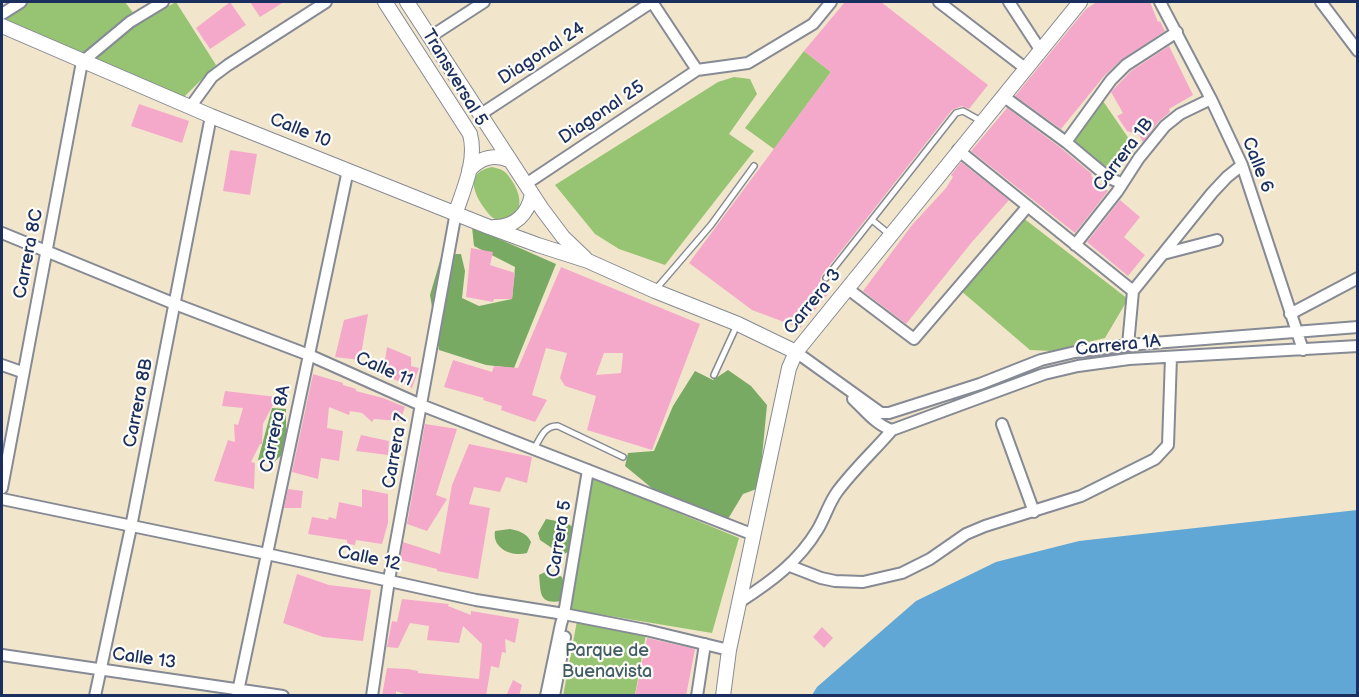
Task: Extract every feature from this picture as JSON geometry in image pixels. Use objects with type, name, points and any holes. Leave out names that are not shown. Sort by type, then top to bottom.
[{"type":"street","points":[[2,14],[21,2]]},
{"type":"street","points":[[82,62],[130,22],[163,2]]},
{"type":"street","points":[[191,106],[212,77],[326,2]]},
{"type":"street","name":"Transversal 5","points":[[386,2],[465,123],[473,144],[469,170],[456,212]]},
{"type":"street","name":"Transversal 5","points":[[407,2],[509,160]]},
{"type":"street","points":[[430,37],[484,2]]},
{"type":"street","points":[[652,2],[697,70],[748,63],[813,24],[831,2]]},
{"type":"street","name":"Diagonal 24","points":[[481,114],[652,2]]},
{"type":"street","points":[[939,2],[1025,68]]},
{"type":"street","points":[[1009,2],[1041,51]]},
{"type":"street","name":"Carrera 3","points":[[723,696],[729,650],[789,368],[796,352],[1080,2]]},
{"type":"street","name":"Calle 6","points":[[1160,2],[1211,99],[1242,165],[1303,350]]},
{"type":"street","points":[[1321,2],[1358,51]]},
{"type":"street","name":"Calle 10","points":[[2,26],[211,116],[538,245],[588,261],[738,324],[796,352],[822,370]]},
{"type":"street","points":[[1066,142],[1111,80],[1126,65],[1177,32]]},
{"type":"street","name":"Carrera 8C","points":[[2,488],[82,62]]},
{"type":"street","name":"Diagonal 25","points":[[529,189],[697,70]]},
{"type":"street","points":[[1003,96],[1109,177],[1121,183]]},
{"type":"street","name":"Carrera 1B","points":[[1075,245],[1165,126],[1180,114],[1211,99]]},
{"type":"street","name":"Carrera 8B","points":[[95,696],[132,527],[211,116]]},
{"type":"street","points":[[958,150],[1133,291],[1227,177],[1242,165]]},
{"type":"street","points":[[469,170],[477,162],[487,157],[499,156],[509,160]]},
{"type":"street","name":"Calle 10","points":[[509,160],[563,237],[588,261]]},
{"type":"street","name":"Carrera 8A","points":[[238,692],[348,170]]},
{"type":"street","points":[[489,226],[501,227],[523,216],[530,206],[529,189]]},
{"type":"street","points":[[848,289],[914,339],[1028,206]]},
{"type":"street","name":"Carrera 7","points":[[372,696],[389,580],[456,212]]},
{"type":"street","name":"Calle 11","points":[[2,233],[309,355],[421,405],[754,535]]},
{"type":"street","points":[[1163,254],[1217,240]]},
{"type":"street","points":[[1290,314],[1358,278]]},
{"type":"street","name":"Carrera 1A","points":[[1128,345],[1133,291]]},
{"type":"street","name":"Carrera 1A","points":[[822,370],[881,413],[889,413],[980,384],[1041,360],[1075,352],[1128,345],[1358,327]]},
{"type":"street","name":"Carrera 1A","points":[[741,601],[790,566],[818,529],[835,495],[856,468],[892,430],[1044,374],[1078,366],[1129,359],[1358,346]]},
{"type":"street","points":[[790,566],[835,581],[863,582],[902,573],[930,559],[966,534],[1081,496],[1155,459],[1168,445],[1171,357]]},
{"type":"street","points":[[2,365],[22,372]]},
{"type":"street","points":[[822,370],[876,422],[892,430]]},
{"type":"street","points":[[1002,424],[1034,512]]},
{"type":"street","name":"Carrera 5","points":[[546,696],[564,614],[588,470]]},
{"type":"street","name":"Calle 12","points":[[2,499],[476,600],[564,614],[729,650]]},
{"type":"street","name":"Carrera 5","points":[[554,696],[567,626],[564,614]]},
{"type":"street","points":[[696,696],[705,644]]},
{"type":"street","name":"Calle 13","points":[[2,655],[238,692],[283,696]]},
{"type":"lane","points":[[826,278],[956,114],[963,111],[982,121]]},
{"type":"lane","points":[[655,291],[711,225],[754,165]]},
{"type":"lane","points":[[872,220],[890,235]]},
{"type":"lane","points":[[714,375],[738,324]]},
{"type":"lane","points":[[534,449],[547,428],[552,425],[623,457]]},
{"type":"green space","points":[[28,2],[125,2],[140,22],[176,2],[216,65],[184,97],[2,20]]},
{"type":"green space","points":[[804,51],[831,72],[774,149],[745,128]]},
{"type":"green space","points":[[734,77],[750,79],[757,94],[729,134],[754,151],[665,265],[619,249],[595,234],[555,185],[718,82]]},
{"type":"green space","points":[[1103,101],[1134,150],[1114,174],[1075,141]]},
{"type":"green space","points":[[492,167],[505,172],[516,188],[519,200],[517,212],[499,220],[489,215],[474,187],[478,173]]},
{"type":"green space","points":[[1022,217],[1128,299],[1105,338],[1052,351],[1030,350],[960,290]]},
{"type":"green space","points":[[472,227],[556,264],[514,368],[486,365],[439,350],[430,295],[442,254],[461,254],[465,271],[462,298],[479,306],[512,299],[515,267],[474,246]]},
{"type":"green space","points":[[728,370],[751,386],[767,405],[759,488],[743,494],[728,519],[659,494],[625,466],[628,453],[654,451],[673,406],[695,371],[713,380]]},
{"type":"green space","points":[[272,408],[286,409],[286,451],[272,464],[258,460]]},
{"type":"green space","points":[[592,477],[739,538],[712,633],[568,609]]},
{"type":"green space","points":[[546,519],[567,523],[574,528],[570,551],[562,555],[540,540],[538,533]]},
{"type":"green space","points":[[510,529],[527,536],[531,542],[527,553],[509,553],[497,543],[495,531]]},
{"type":"green space","points":[[549,570],[562,577],[564,583],[562,601],[549,601],[542,596],[539,575]]},
{"type":"green space","name":"Parque de Buenavista","points":[[577,621],[646,634],[635,695],[563,696]]},
{"type":"water","points":[[1357,510],[1357,695],[812,695],[817,687],[916,601],[996,562],[1079,541]]},
{"type":"building","points":[[230,2],[246,25],[210,49],[196,28]]},
{"type":"building","points":[[250,2],[284,2],[260,17]]},
{"type":"building","points":[[845,2],[881,2],[988,85],[969,109],[962,106],[952,110],[822,275],[820,280],[831,290],[800,328],[752,310],[689,263],[831,72],[804,51]]},
{"type":"building","points":[[1097,2],[1150,2],[1158,22],[1160,21],[1165,31],[1121,60],[1105,75],[1061,129],[1015,96],[1086,9]]},
{"type":"building","points":[[1169,46],[1193,95],[1169,109],[1170,112],[1159,121],[1143,142],[1139,135],[1127,131],[1117,116],[1123,113],[1111,92],[1131,71]]},
{"type":"building","points":[[139,104],[189,121],[182,143],[131,126]]},
{"type":"building","points":[[1007,108],[1061,148],[1108,191],[1075,233],[971,151]]},
{"type":"building","points":[[230,150],[257,154],[250,195],[223,191]]},
{"type":"building","points":[[961,162],[1009,200],[906,324],[863,291],[912,225],[946,188],[953,177],[951,175]]},
{"type":"building","points":[[1120,200],[1140,217],[1124,237],[1145,255],[1128,276],[1087,242]]},
{"type":"building","points":[[471,248],[493,252],[490,265],[515,273],[512,299],[494,299],[493,302],[466,297]]},
{"type":"building","points":[[561,267],[700,324],[652,450],[587,430],[596,396],[565,386],[560,378],[567,353],[546,348],[532,395],[547,400],[535,422],[501,410],[502,406],[483,400],[484,398],[444,387],[453,360],[492,372],[494,366],[518,368]],"holes":[[[604,353],[623,353],[621,373],[596,375]]]},
{"type":"building","points":[[368,314],[360,360],[335,357],[344,320]]},
{"type":"building","points":[[387,347],[411,357],[411,366],[419,368],[412,388],[377,371],[381,359],[385,360]]},
{"type":"building","points":[[313,374],[405,407],[400,421],[374,419],[372,422],[362,413],[350,411],[349,415],[329,407],[327,428],[343,431],[339,461],[321,458],[318,479],[292,472]]},
{"type":"building","points":[[225,391],[277,397],[263,424],[262,444],[251,462],[255,463],[254,489],[214,481],[228,440],[235,442],[234,424],[238,425],[243,408],[222,406]]},
{"type":"building","points":[[425,424],[457,429],[436,495],[447,499],[427,531],[407,524]]},
{"type":"building","points":[[361,435],[389,441],[388,455],[356,451]]},
{"type":"building","points":[[469,444],[532,457],[527,483],[506,477],[500,492],[474,487],[469,504],[490,508],[478,579],[437,571],[437,569],[400,560],[403,542],[440,554],[452,485]]},
{"type":"building","points":[[288,489],[303,491],[301,508],[284,508]]},
{"type":"building","points":[[362,489],[388,494],[388,523],[382,544],[356,540],[355,545],[347,544],[347,540],[308,534],[312,517],[336,519],[339,502],[362,507]]},
{"type":"building","points":[[297,574],[329,585],[371,590],[363,641],[323,637],[283,623]]},
{"type":"building","points":[[402,599],[449,604],[448,606],[471,615],[471,611],[519,619],[515,643],[505,639],[506,653],[502,652],[499,668],[491,666],[486,696],[410,696],[396,691],[396,696],[382,696],[387,668],[479,679],[482,644],[463,626],[459,643],[427,640],[429,626],[410,623],[398,648],[387,647],[392,621],[397,622]]},
{"type":"building","points":[[822,627],[833,638],[824,648],[813,637]]},
{"type":"building","points":[[647,638],[695,649],[686,696],[635,696]]},
{"type":"building","points":[[513,680],[522,685],[519,696],[506,696]]}]
